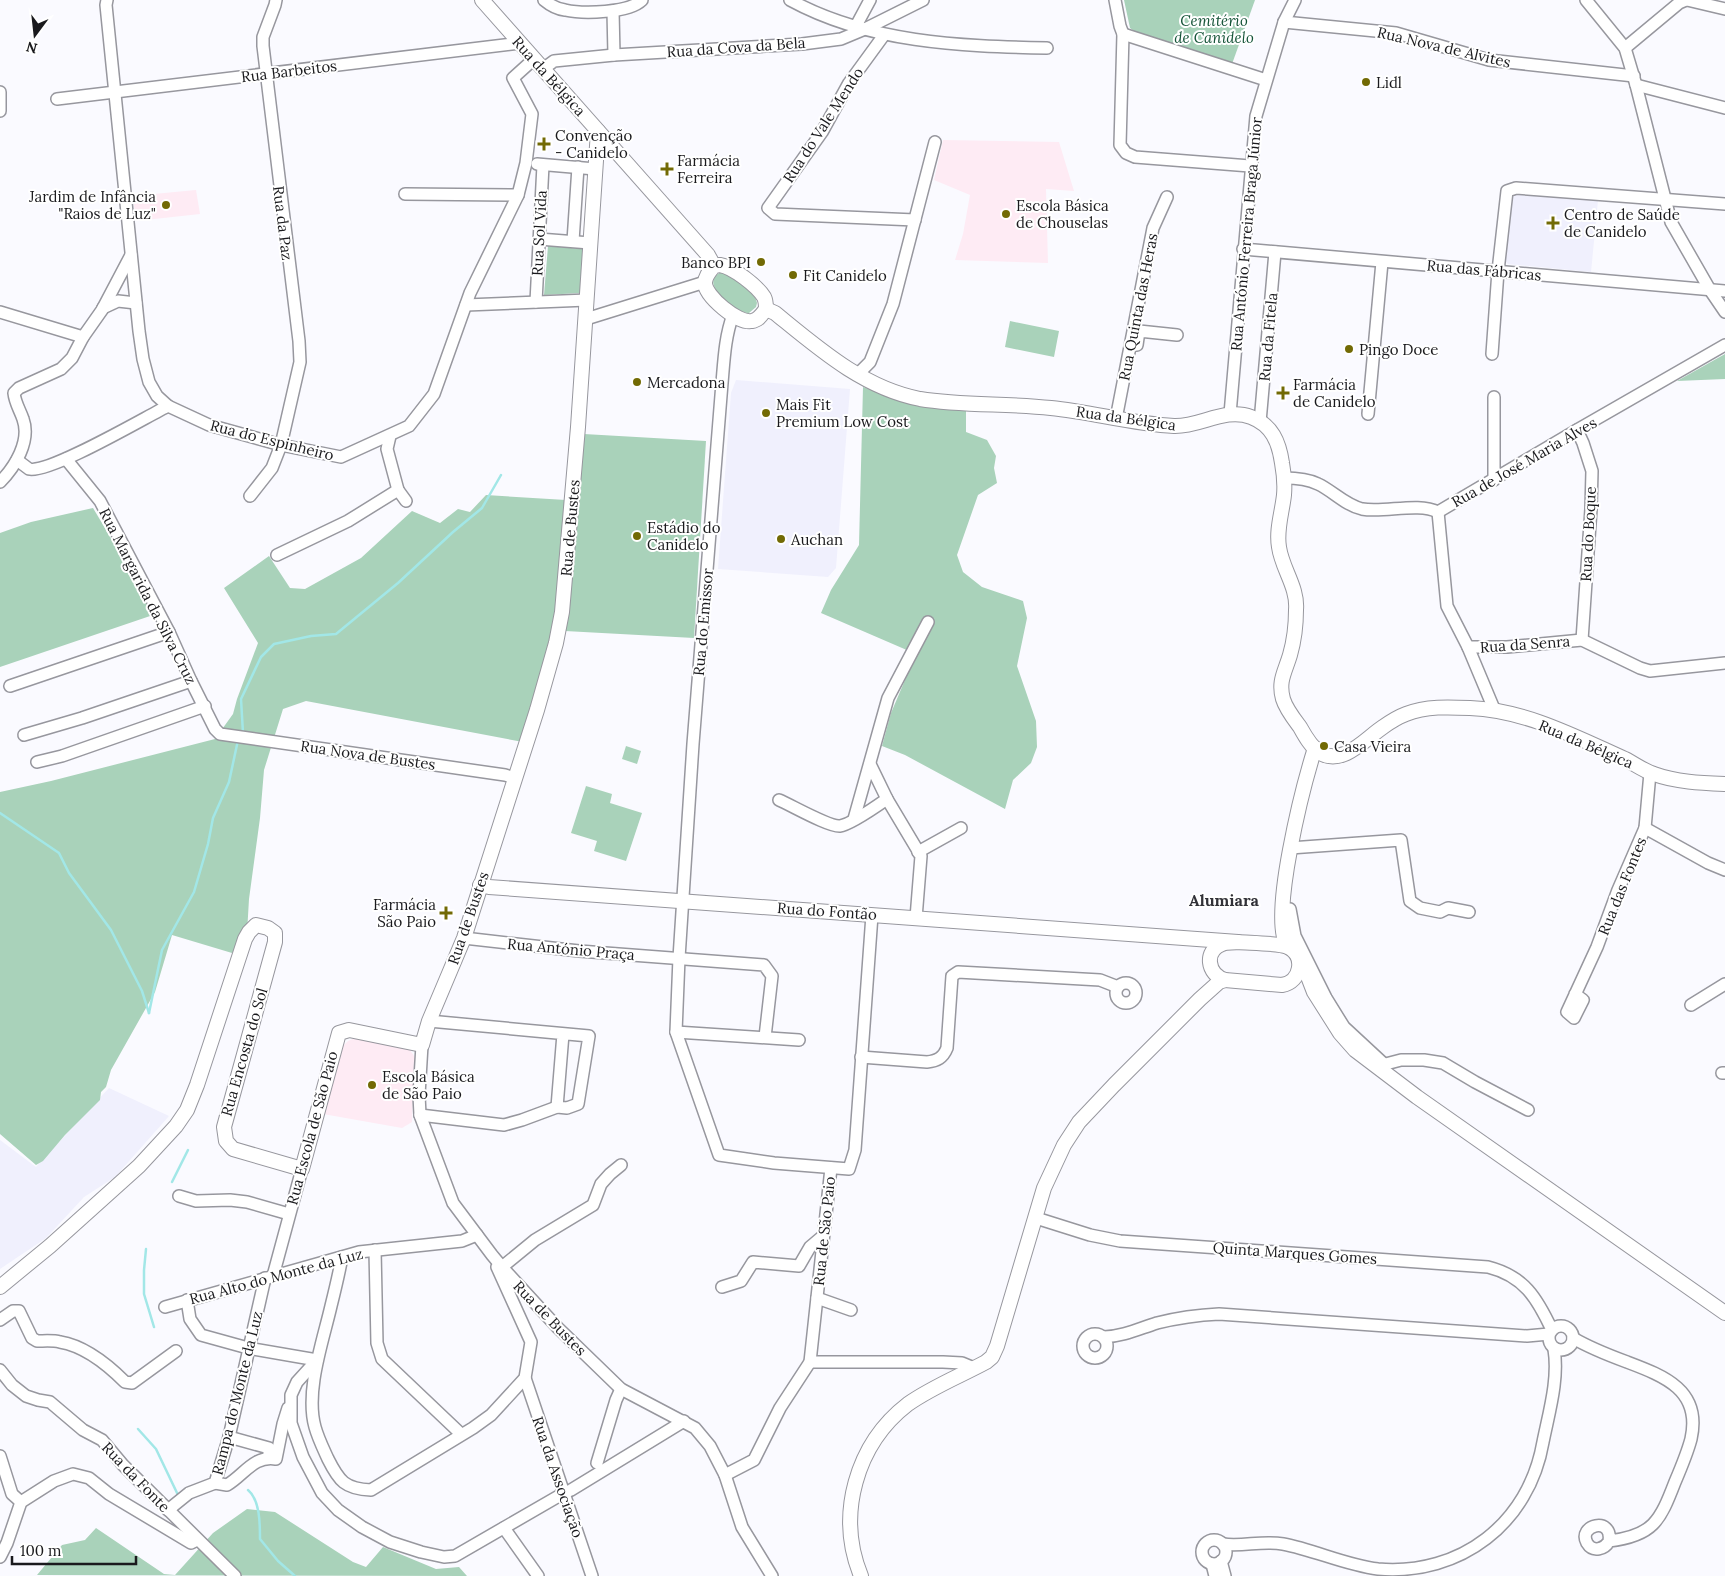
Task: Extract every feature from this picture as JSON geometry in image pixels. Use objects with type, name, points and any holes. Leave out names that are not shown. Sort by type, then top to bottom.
[{"type":"main road","name":"Rua da Bélgica","points":[[482,0],[708,255],[714,266],[726,266],[738,273],[764,297],[766,309],[775,313],[830,357],[880,386],[920,399],[1052,408],[1120,420],[1174,426],[1188,426],[1230,414],[1242,415],[1260,422]]},
{"type":"main road","name":"Rua de Bustes","points":[[422,1045],[429,1021],[464,938],[554,651],[562,612],[586,320],[598,131]]},
{"type":"main road","points":[[714,266],[708,273],[705,282],[712,298],[733,315],[750,322],[760,317],[766,309]]},
{"type":"main road","points":[[1260,422],[1270,430],[1280,446],[1284,496],[1278,538],[1281,556],[1296,596],[1297,608],[1290,656],[1283,674],[1282,697],[1307,739],[1315,748],[1304,784],[1290,848],[1282,925],[1285,941],[1302,961],[1314,992],[1340,1033],[1355,1050],[1725,1313]]},
{"type":"main road","name":"Rua da Bélgica","points":[[1315,748],[1326,755],[1351,751],[1382,727],[1402,715],[1416,710],[1430,708],[1494,709],[1561,730],[1634,763],[1650,773],[1665,778],[1725,784]]},
{"type":"main road","name":"Rua do Fontão","points":[[480,885],[1238,942],[1292,950]]},
{"type":"main road","name":"Rua Encosta do Sol","points":[[72,1224],[150,1156],[182,1118],[197,1085],[243,946],[249,932],[256,925],[268,928],[275,933],[275,942],[224,1127],[226,1141],[233,1149],[302,1169]]},
{"type":"main road","points":[[1261,944],[1271,937],[1282,925]]},
{"type":"main road","name":"Rua do Fontão","points":[[1173,938],[1196,947],[1219,978],[1225,980]]},
{"type":"main road","points":[[1200,999],[1206,988],[1215,949],[1221,944],[1238,942]]},
{"type":"main road","points":[[1282,985],[1292,982],[1299,971],[1299,965],[1292,950]]},
{"type":"main road","points":[[858,1575],[852,1548],[850,1512],[858,1472],[875,1438],[910,1403],[989,1360],[996,1350],[1051,1171],[1064,1145],[1079,1122],[1219,982],[1225,980],[1302,986],[1314,992]]},
{"type":"main road","name":"Rua Escola de São Paio","points":[[302,1169],[339,1033],[349,1030],[422,1045]]},
{"type":"main road","points":[[0,1275],[72,1224]]},
{"type":"main road","points":[[0,1287],[50,1246],[72,1224]]},
{"type":"street","name":"Rua do Espinheiro","points":[[107,0],[131,255],[143,359],[149,382],[157,396],[168,406],[209,425],[281,445],[341,457],[409,426],[434,394],[466,305],[518,195],[526,164],[532,114],[512,78],[538,64]]},
{"type":"street","name":"Rua da Paz","points":[[250,496],[272,468],[281,445],[300,362],[263,37],[276,0]]},
{"type":"street","points":[[544,0],[552,6],[566,11],[613,11],[639,1]]},
{"type":"street","points":[[790,0],[815,14],[884,35],[973,46],[1047,48]]},
{"type":"street","points":[[861,28],[870,0]]},
{"type":"street","name":"Rua da Cova da Bela","points":[[538,64],[614,55],[802,44],[841,39],[923,0]]},
{"type":"street","points":[[1115,0],[1123,34],[1120,145],[1126,153],[1135,157],[1250,166]]},
{"type":"street","name":"Rua António Ferreira Braga Júnior","points":[[1230,414],[1250,166],[1256,116],[1284,22],[1296,0]]},
{"type":"street","points":[[1586,0],[1625,48],[1671,222],[1710,290],[1725,312]]},
{"type":"street","points":[[1625,48],[1679,3],[1686,0],[1725,9]]},
{"type":"street","points":[[613,11],[614,55]]},
{"type":"street","name":"Rua Nova de Alvites","points":[[1284,22],[1396,33],[1489,60],[1635,81],[1725,108]]},
{"type":"street","points":[[1123,34],[1266,80]]},
{"type":"street","name":"Rua do Vale Mendo","points":[[884,35],[849,83],[822,132],[768,208],[776,214],[915,220]]},
{"type":"street","name":"Rua Barbeitos","points":[[58,99],[520,43]]},
{"type":"street","points":[[0,92],[0,111]]},
{"type":"street","points":[[858,374],[870,362],[893,304],[935,142]]},
{"type":"street","points":[[526,164],[595,169]]},
{"type":"street","name":"Rua Sol Vida","points":[[536,302],[543,165]]},
{"type":"street","points":[[573,242],[578,167]]},
{"type":"street","points":[[1492,354],[1498,271],[1507,191],[1516,188],[1725,204]]},
{"type":"street","points":[[405,194],[518,195]]},
{"type":"street","name":"Rua Quinta das Heras","points":[[1120,420],[1153,228],[1167,197]]},
{"type":"street","points":[[539,239],[590,243]]},
{"type":"street","name":"Rua das Fábricas","points":[[1244,249],[1725,291]]},
{"type":"street","name":"Rua da Fitela","points":[[1260,422],[1275,252]]},
{"type":"street","points":[[0,482],[17,460],[26,435],[24,420],[14,400],[14,394],[19,388],[61,369],[72,358],[83,337],[102,310],[131,255]]},
{"type":"street","points":[[1368,414],[1382,262]]},
{"type":"street","points":[[586,320],[705,282]]},
{"type":"street","points":[[111,293],[119,288],[127,288],[136,297]]},
{"type":"street","points":[[102,310],[111,303],[136,297]]},
{"type":"street","points":[[466,305],[587,300]]},
{"type":"street","points":[[0,312],[83,337]]},
{"type":"street","name":"Rua do Emissor","points":[[676,1032],[682,901],[722,383],[729,325],[733,315]]},
{"type":"street","name":"Rua Quinta das Heras","points":[[1120,420],[1140,331],[1178,335]]},
{"type":"street","name":"Rua de José Maria Alves","points":[[1284,478],[1301,479],[1318,484],[1349,504],[1359,508],[1371,510],[1432,509],[1438,512],[1725,345]]},
{"type":"street","points":[[1494,397],[1494,480]]},
{"type":"street","points":[[17,460],[24,467],[33,470],[66,459],[168,406]]},
{"type":"street","name":"Rua do Boque","points":[[1577,430],[1592,471],[1582,640]]},
{"type":"street","points":[[390,436],[387,449],[398,490],[406,501]]},
{"type":"street","name":"Rua Margarida da Silva Cruz","points":[[66,459],[100,501],[170,632],[191,681],[215,729],[220,734]]},
{"type":"street","points":[[277,555],[348,521],[398,490]]},
{"type":"street","points":[[1438,512],[1447,606],[1468,647],[1494,709]]},
{"type":"street","points":[[854,819],[888,698],[928,622]]},
{"type":"street","points":[[10,686],[170,632]]},
{"type":"street","name":"Rua da Senra","points":[[1468,647],[1507,647],[1582,640],[1650,671],[1725,663]]},
{"type":"street","points":[[24,735],[82,718],[191,681]]},
{"type":"street","points":[[36,762],[62,756],[205,706]]},
{"type":"street","name":"Rua Nova de Bustes","points":[[220,734],[515,778]]},
{"type":"street","points":[[870,764],[887,800],[921,856],[916,918]]},
{"type":"street","name":"Rua das Fontes","points":[[1575,994],[1597,946],[1618,890],[1645,828],[1650,773]]},
{"type":"street","points":[[779,800],[825,822],[839,826],[887,800]]},
{"type":"street","points":[[918,852],[961,828]]},
{"type":"street","points":[[1645,828],[1708,863],[1725,870]]},
{"type":"street","points":[[1290,848],[1401,840],[1410,901],[1420,908],[1440,912],[1448,908],[1470,912]]},
{"type":"street","points":[[1290,909],[1295,936],[1326,998],[1344,1027],[1380,1066],[1401,1060],[1424,1060],[1443,1063],[1528,1110]]},
{"type":"street","name":"Rua de São Paio","points":[[725,1476],[754,1460],[780,1408],[810,1362],[831,1168],[849,1168],[855,1150],[872,915]]},
{"type":"street","name":"Rua António Praça","points":[[464,938],[579,951],[764,965],[772,976],[765,1037]]},
{"type":"street","points":[[861,1057],[927,1062],[935,1061],[942,1057],[947,1048],[952,976],[958,972],[1100,980],[1118,987]]},
{"type":"street","points":[[1691,1004],[1725,984]]},
{"type":"street","points":[[420,1115],[504,1125],[557,1107],[567,1108],[578,1104],[589,1036],[429,1021]]},
{"type":"street","points":[[799,1040],[676,1032],[719,1155],[774,1163],[831,1168]]},
{"type":"street","points":[[557,1107],[563,1034]]},
{"type":"street","name":"Rua de Bustes","points":[[422,1045],[419,1095],[420,1115],[454,1203],[502,1267],[558,1328],[621,1389],[684,1420],[695,1428],[710,1446],[725,1476],[742,1528],[772,1576]]},
{"type":"street","points":[[502,1267],[535,1240],[592,1205],[601,1184],[621,1165]]},
{"type":"street","name":"Rua Escola de São Paio","points":[[269,1277],[302,1169]]},
{"type":"street","points":[[178,1196],[196,1201],[230,1200],[247,1202],[289,1214]]},
{"type":"street","name":"Quinta Marques Gomes","points":[[1036,1218],[1084,1233],[1120,1241],[1488,1267],[1516,1279],[1531,1293],[1542,1308],[1559,1339]]},
{"type":"street","name":"Rua Alto do Monte da Luz","points":[[165,1307],[360,1252],[462,1240],[477,1236]]},
{"type":"street","points":[[722,1287],[741,1281],[753,1262],[799,1266],[810,1247],[824,1236]]},
{"type":"street","points":[[375,1250],[377,1343],[382,1359],[461,1434]]},
{"type":"street","points":[[342,1257],[317,1360],[312,1395],[314,1425],[335,1472],[344,1484],[357,1489],[371,1490],[424,1459],[491,1415],[525,1378],[531,1342],[492,1255]]},
{"type":"street","name":"Rampa do Monte da Luz","points":[[168,1510],[189,1493],[215,1483],[229,1437],[248,1348],[269,1277]]},
{"type":"street","points":[[817,1298],[851,1310]]},
{"type":"street","points":[[187,1300],[190,1319],[201,1335],[248,1348],[317,1360]]},
{"type":"street","points":[[0,1320],[13,1311],[19,1311],[32,1338],[37,1341],[59,1341],[83,1351],[97,1358],[125,1382],[129,1383],[132,1383],[176,1352]]},
{"type":"street","points":[[1106,1342],[1172,1320],[1219,1314],[1559,1339],[1589,1347],[1658,1374],[1670,1380],[1686,1397],[1691,1408],[1693,1421],[1690,1444],[1668,1503],[1658,1519],[1641,1534],[1630,1538],[1609,1541]]},
{"type":"street","points":[[1215,1576],[1220,1556],[1236,1546],[1263,1542],[1281,1544],[1358,1566],[1389,1570],[1431,1566],[1453,1559],[1473,1549],[1492,1536],[1523,1500],[1532,1483],[1542,1450],[1557,1364],[1559,1339]]},
{"type":"street","points":[[215,1483],[227,1485],[257,1460],[276,1459],[282,1424],[291,1395],[297,1382],[317,1360]]},
{"type":"street","points":[[810,1362],[943,1362],[962,1363],[974,1368]]},
{"type":"street","name":"Rua da Fonte","points":[[0,1370],[26,1396],[50,1402],[83,1430],[102,1440],[123,1465],[235,1576]]},
{"type":"street","name":"Rua da Associação","points":[[525,1378],[592,1576]]},
{"type":"street","points":[[597,1463],[621,1389]]},
{"type":"street","points":[[291,1395],[291,1423],[303,1457],[322,1493],[338,1510],[362,1527],[390,1542],[444,1557],[455,1556],[571,1490],[684,1420]]},
{"type":"street","points":[[229,1437],[269,1448],[269,1458]]},
{"type":"street","points":[[0,1456],[12,1494],[21,1502]]},
{"type":"street","points":[[0,1556],[7,1543],[21,1502],[54,1481],[74,1474],[88,1478],[109,1494],[191,1543],[197,1540]]},
{"type":"street","points":[[504,1528],[538,1576]]},
{"type":"street","points":[[1220,1556],[1225,1576]]},
{"type":"shaded area","name":"Escola Básica de Chouselas","points":[[943,140],[1059,142],[1074,191],[1046,189],[1048,263],[955,260],[963,234],[970,195],[934,180]]},
{"type":"shaded area","name":"Jardim de Infância \"Raios de Luz\"","points":[[196,190],[200,214],[136,221],[133,196]]},
{"type":"shaded area","name":"Centro de Saúde de Canidelo","points":[[1512,193],[1598,200],[1591,272],[1508,264],[1506,262]]},
{"type":"shaded area","points":[[736,380],[850,389],[836,568],[828,577],[718,569],[731,393]]},
{"type":"shaded area","name":"Escola Básica de São Paio","points":[[355,1038],[410,1050],[414,1056],[412,1122],[402,1128],[323,1114],[343,1046]]},
{"type":"shaded area","points":[[109,1088],[169,1116],[115,1177],[84,1197],[46,1238],[0,1269],[0,1140],[36,1167]]},
{"type":"green space","name":"Cemitério de Canidelo","points":[[1124,0],[1255,0],[1232,64],[1134,31],[1130,28]]},
{"type":"green space","points":[[548,246],[583,249],[580,293],[544,295]]},
{"type":"green space","points":[[722,272],[737,280],[755,298],[756,307],[749,313],[736,308],[721,297],[716,290],[713,283],[715,277]]},
{"type":"green space","points":[[1010,321],[1059,331],[1054,357],[1005,347]]},
{"type":"green space","points":[[1725,354],[1725,379],[1677,381]]},
{"type":"green space","points":[[863,387],[896,398],[966,409],[966,432],[987,440],[996,456],[994,468],[997,483],[978,495],[957,555],[963,572],[982,587],[1023,601],[1027,618],[1017,666],[1036,721],[1037,747],[1031,763],[1013,780],[1005,809],[905,755],[882,746],[891,713],[916,654],[821,613],[831,590],[859,545]]},
{"type":"green space","name":"Estádio do Canidelo","points":[[584,434],[706,441],[694,638],[565,631]]},
{"type":"green space","points":[[486,495],[566,500],[560,630],[523,742],[306,701],[283,709],[264,770],[260,818],[249,899],[247,933],[232,953],[172,935],[155,992],[111,1070],[106,1087],[101,1092],[100,1100],[65,1135],[43,1161],[36,1165],[0,1134],[0,792],[51,781],[215,739],[233,714],[258,643],[224,588],[269,556],[290,588],[305,589],[361,558],[412,511],[440,523],[458,509],[470,512]]},
{"type":"green space","points":[[93,508],[156,614],[0,667],[0,533],[31,522]]},
{"type":"green space","points":[[626,746],[641,751],[637,764],[622,759]]},
{"type":"green space","points":[[586,786],[612,794],[610,803],[642,813],[626,861],[594,851],[597,841],[571,833]]},
{"type":"green space","points":[[247,1509],[275,1512],[353,1562],[366,1567],[383,1547],[436,1569],[459,1567],[467,1576],[37,1575],[62,1545],[85,1540],[96,1528],[164,1574],[175,1575],[213,1533]]},
{"type":"waterway","points":[[243,733],[241,699],[261,657],[274,644],[311,636],[336,634],[398,583],[482,508],[501,475]]},
{"type":"waterway","points":[[149,1013],[162,950],[194,892],[208,844],[213,818],[229,782],[238,740]]},
{"type":"waterway","points":[[0,813],[59,853],[69,873],[111,930],[142,991],[149,1013]]},
{"type":"waterway","points":[[172,1182],[188,1150]]},
{"type":"waterway","points":[[146,1249],[144,1294],[154,1327]]},
{"type":"waterway","points":[[138,1429],[156,1449],[178,1495]]},
{"type":"waterway","points":[[248,1490],[252,1494],[257,1506],[260,1539],[278,1561],[295,1576]]},
{"type":"place","name":"Lidl","points":[[1366,82]]},
{"type":"place","name":"Convenção - Canidelo","points":[[544,144]]},
{"type":"place","name":"Farmácia Ferreira","points":[[667,169]]},
{"type":"place","name":"Jardim de Infância \"Raios de Luz\"","points":[[166,205]]},
{"type":"place","name":"Escola Básica de Chouselas","points":[[1006,214]]},
{"type":"place","name":"Centro de Saúde de Canidelo","points":[[1553,223]]},
{"type":"place","name":"Banco BPI","points":[[761,262]]},
{"type":"place","name":"Fit Canidelo","points":[[793,275]]},
{"type":"place","name":"Pingo Doce","points":[[1349,349]]},
{"type":"place","name":"Mercadona","points":[[637,382]]},
{"type":"place","name":"Farmácia de Canidelo","points":[[1283,393]]},
{"type":"place","name":"Mais Fit Premium Low Cost","points":[[766,413]]},
{"type":"place","name":"Estádio do Canidelo","points":[[637,536]]},
{"type":"place","name":"Auchan","points":[[781,539]]},
{"type":"place","name":"Casa Vieira","points":[[1324,746]]},
{"type":"place","name":"Farmácia São Paio","points":[[446,913]]},
{"type":"place","name":"Escola Básica de São Paio","points":[[372,1085]]},
{"type":"district","name":"Alumiara","points":[[1224,900]]}]
